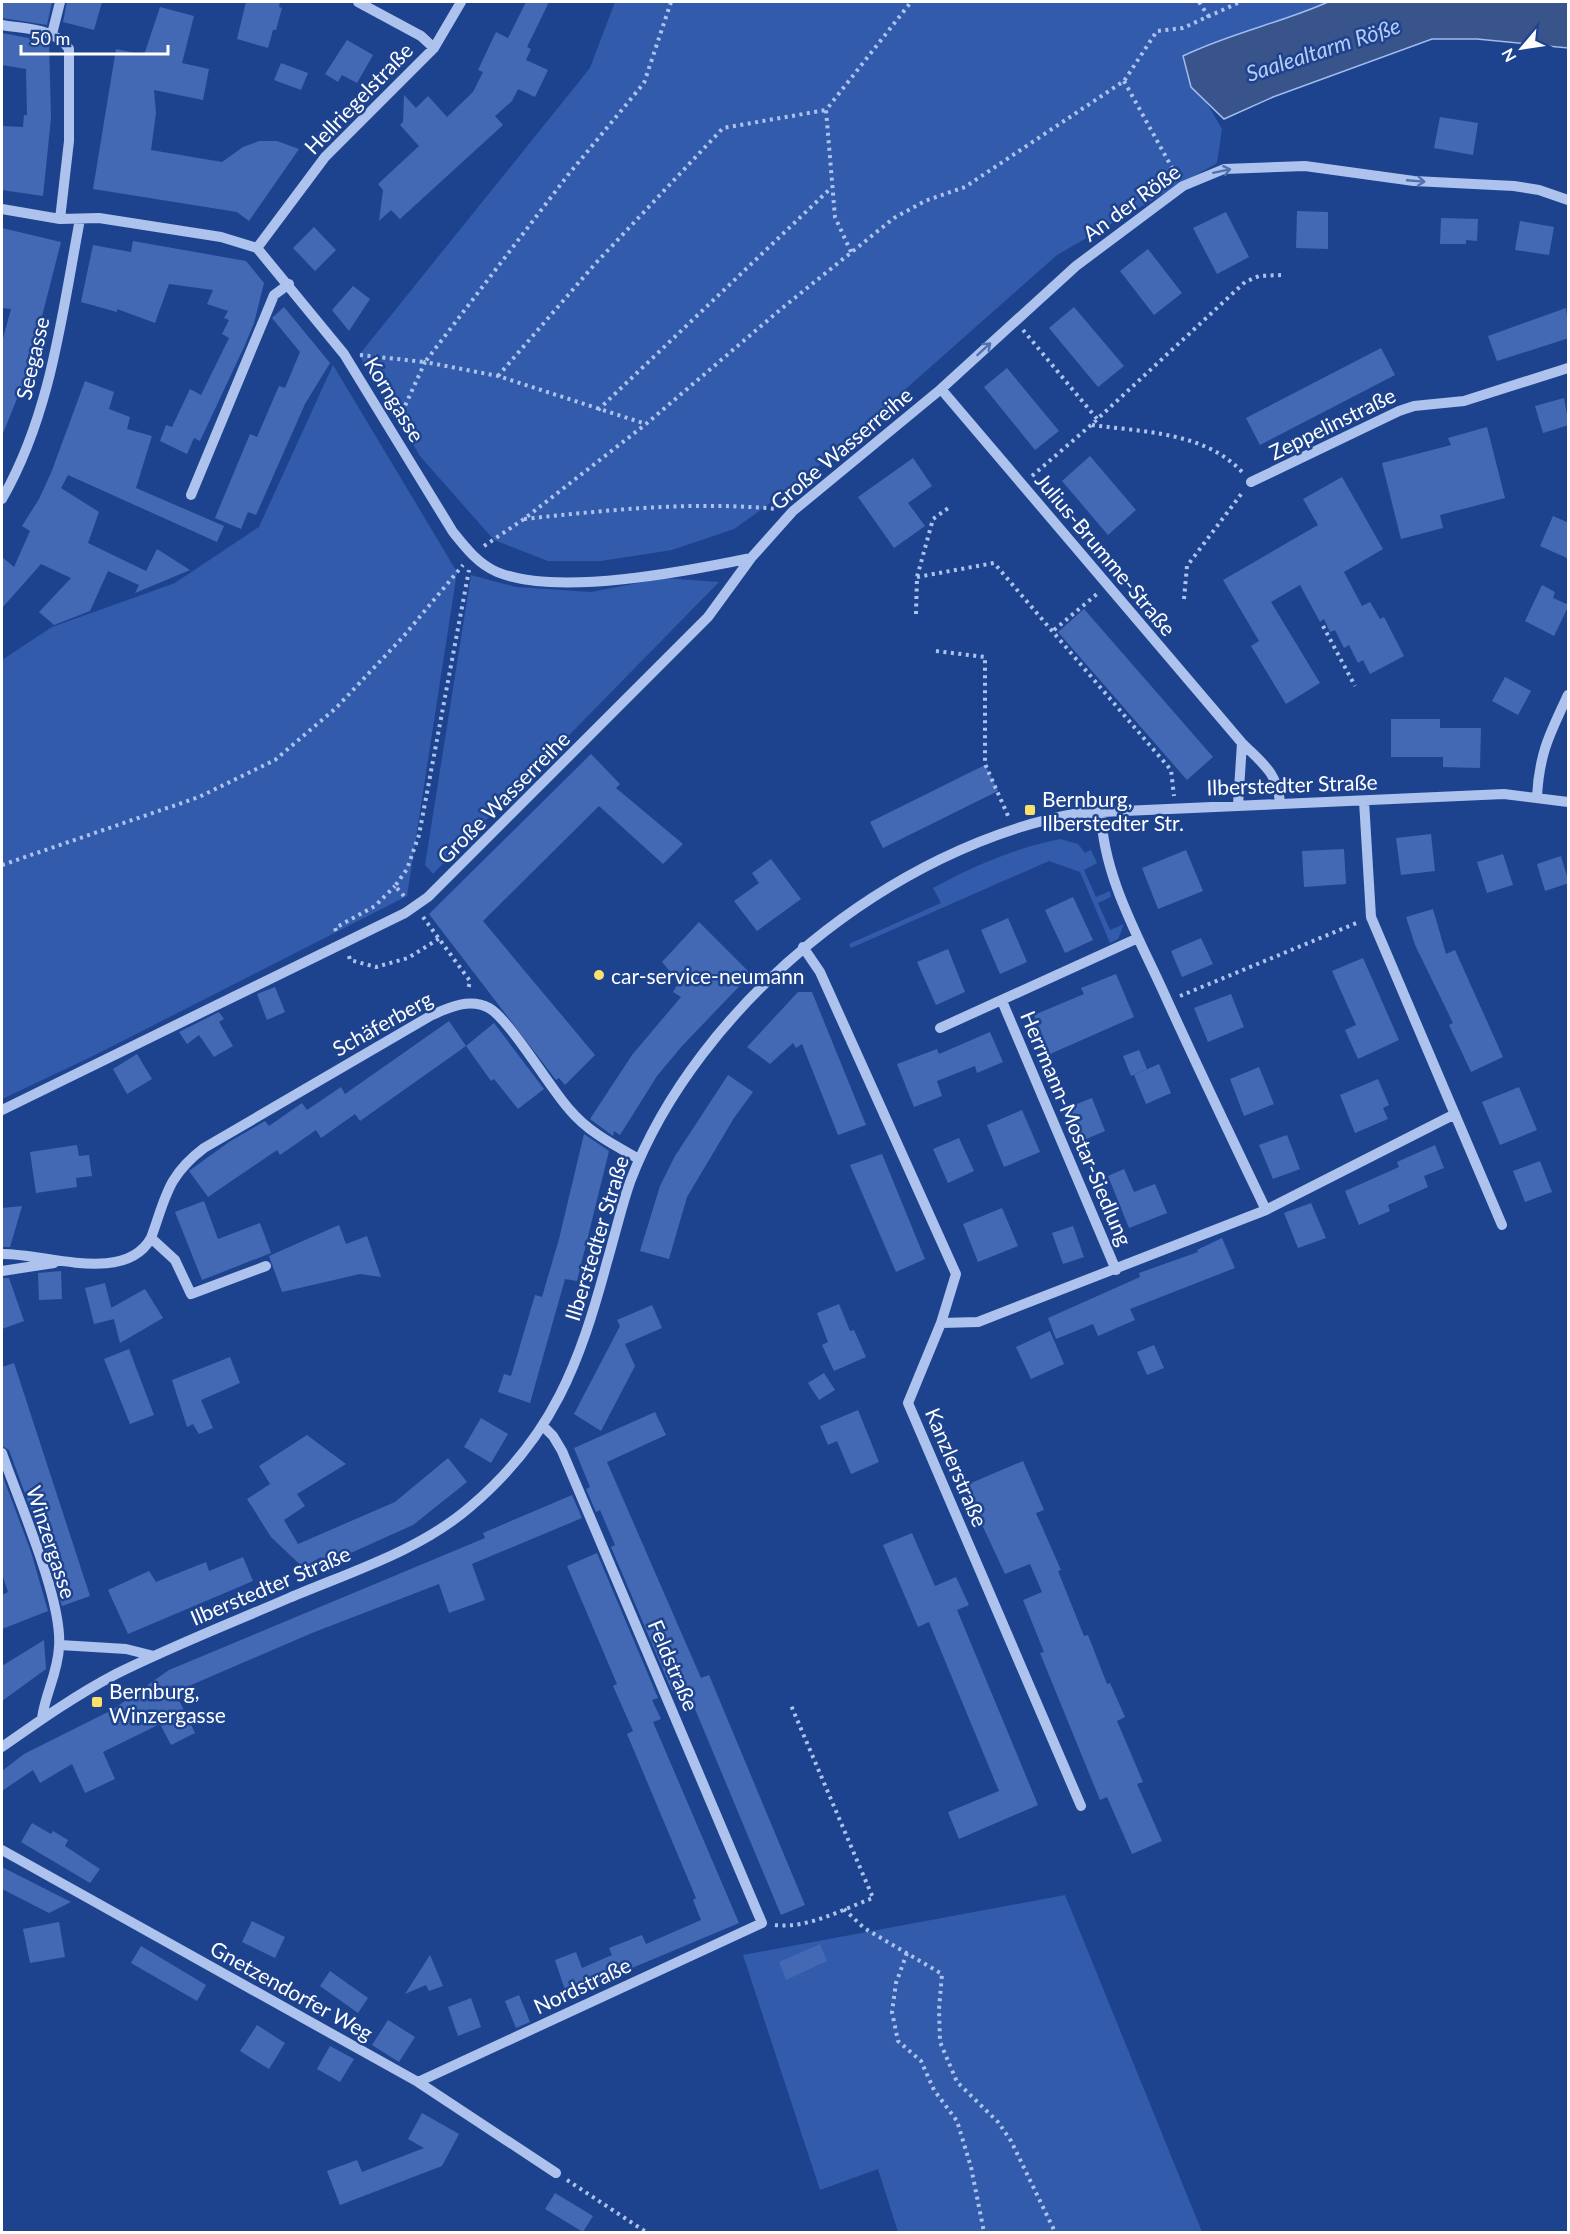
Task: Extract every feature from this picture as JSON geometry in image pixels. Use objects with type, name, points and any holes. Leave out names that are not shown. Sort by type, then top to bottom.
[{"type":"street","points":[[52,34],[60,2]]},
{"type":"street","points":[[358,2],[411,31],[434,48]]},
{"type":"street","name":"Hellriegelstraße","points":[[257,248],[325,157],[434,48],[460,2]]},
{"type":"street","points":[[2,25],[52,34],[63,39],[69,49],[69,141],[60,219]]},
{"type":"street","name":"An der Röße","points":[[941,389],[1076,266],[1183,186],[1224,169],[1305,166],[1414,181],[1514,186],[1539,190],[1569,200]]},
{"type":"street","points":[[2,209],[60,219],[99,218],[221,237],[257,248]]},
{"type":"street","name":"Seegasse","points":[[2,499],[24,458],[53,364],[80,219]]},
{"type":"street","name":"Korngasse","points":[[257,248],[289,284],[344,354],[453,532],[471,554],[496,572],[537,582],[676,574],[751,558]]},
{"type":"street","points":[[191,495],[274,295],[289,284]]},
{"type":"street","name":"Zeppelinstraße","points":[[1251,482],[1399,411],[1414,406],[1464,401],[1569,368]]},
{"type":"street","name":"Julius-Brumme-Straße","points":[[941,389],[1242,743],[1271,771],[1279,786],[1280,804]]},
{"type":"street","name":"Große Wasserreihe","points":[[2,1110],[415,907],[452,876],[700,625],[751,558],[793,511],[941,389]]},
{"type":"street","points":[[1537,797],[1538,770],[1544,745],[1569,695]]},
{"type":"street","points":[[1238,805],[1242,743]]},
{"type":"street","name":"Ilberstedter Straße","points":[[2,1747],[42,1718],[114,1675],[408,1547],[432,1534],[470,1507],[522,1454],[543,1426],[566,1387],[585,1338],[618,1220],[639,1160],[699,1061],[746,1003],[803,947],[931,865],[1014,828],[1057,817],[1101,812],[1504,794],[1569,802]]},
{"type":"street","points":[[1364,801],[1371,917],[1502,1225]]},
{"type":"street","points":[[1101,812],[1102,841],[1106,860],[1138,938],[1266,1210]]},
{"type":"street","name":"Herrmann-Mostar-Siedlung","points":[[940,1028],[1138,938]]},
{"type":"street","name":"Kanzlerstraße","points":[[803,947],[820,972],[956,1274],[940,1323],[908,1403],[1082,1806]]},
{"type":"street","name":"Herrmann-Mostar-Siedlung","points":[[1002,1001],[1116,1270]]},
{"type":"street","name":"Schäferberg","points":[[2,1254],[17,1253],[67,1262],[125,1261],[140,1253],[151,1238],[163,1198],[175,1174],[204,1148],[432,1015],[464,1004],[478,1004],[497,1015],[569,1110],[589,1130],[639,1160]]},
{"type":"street","name":"Herrmann-Mostar-Siedlung","points":[[940,1323],[978,1322],[1266,1210],[1455,1114]]},
{"type":"street","points":[[151,1238],[175,1260],[191,1294],[266,1266]]},
{"type":"street","points":[[2,1271],[67,1262]]},
{"type":"street","name":"Feldstraße","points":[[543,1426],[553,1436],[562,1451],[762,1923]]},
{"type":"street","name":"Winzergasse","points":[[2,1453],[50,1590],[60,1645],[56,1672],[44,1702],[42,1718]]},
{"type":"street","points":[[60,1645],[126,1649],[154,1656]]},
{"type":"street","name":"Gnetzendorfer Weg","points":[[2,1850],[418,2082],[556,2173]]},
{"type":"street","name":"Nordstraße","points":[[418,2082],[762,1923]]},
{"type":"path","points":[[392,433],[425,362],[568,175],[644,83],[671,2]]},
{"type":"path","points":[[851,252],[835,217],[826,110],[911,2]]},
{"type":"path","points":[[1199,2],[1209,17]]},
{"type":"path","points":[[2,865],[199,797],[275,760],[343,700],[403,637],[471,554],[524,519],[646,424],[894,218],[925,201],[965,186],[1124,81],[1157,31],[1183,28],[1240,2]]},
{"type":"path","points":[[1124,81],[1169,163]]},
{"type":"path","points":[[498,375],[595,264],[723,128],[826,110]]},
{"type":"path","points":[[598,410],[831,188]]},
{"type":"path","points":[[1022,485],[1098,420],[1245,282],[1259,276],[1281,275]]},
{"type":"path","points":[[1015,321],[1098,420]]},
{"type":"path","points":[[344,354],[425,362],[498,375],[646,424]]},
{"type":"path","points":[[1091,425],[1160,432],[1180,439],[1228,458],[1251,482],[1187,566],[1184,599]]},
{"type":"path","points":[[524,519],[645,507],[736,505],[793,511]]},
{"type":"path","points":[[916,614],[917,577],[933,519],[951,506]]},
{"type":"path","points":[[440,938],[408,958],[376,967],[350,960],[335,928],[375,906],[395,886],[407,869],[419,835],[471,554]]},
{"type":"path","points":[[917,577],[994,563],[1054,630],[1171,770],[1173,788]]},
{"type":"path","points":[[1054,630],[1094,597]]},
{"type":"path","points":[[1323,626],[1355,686]]},
{"type":"path","points":[[936,651],[985,657],[985,764],[1014,828]]},
{"type":"path","points":[[395,886],[440,938],[470,981],[464,1004]]},
{"type":"path","points":[[1168,1002],[1371,917]]},
{"type":"path","points":[[762,1923],[784,1926],[816,1920],[873,1898],[790,1703]]},
{"type":"path","points":[[844,1909],[864,1928],[942,1974],[939,2009],[940,2042],[957,2082],[998,2122],[1011,2141],[1055,2232]]},
{"type":"path","points":[[907,1953],[896,1983],[892,2012],[898,2041],[921,2061],[934,2090],[957,2121],[971,2167],[984,2232]]},
{"type":"path","points":[[556,2173],[646,2232]]},
{"type":"shaded area","points":[[615,2],[1383,2],[1191,76],[1222,129],[1217,163],[1057,255],[804,479],[734,529],[672,550],[601,561],[548,561],[494,540],[420,456],[359,355],[590,68]]},
{"type":"shaded area","points":[[333,365],[457,572],[407,896],[95,1055],[2,1099],[2,660],[52,627],[175,583],[259,527]]},
{"type":"shaded area","points":[[471,575],[516,587],[591,592],[664,578],[719,582],[433,874],[425,865]]},
{"type":"shaded area","points":[[1060,839],[1078,844],[1085,853],[1091,850],[1097,863],[1084,870],[1096,897],[1110,891],[1111,897],[1098,903],[1110,930],[1124,924],[1118,939],[1110,943],[1080,872],[1049,861],[851,948],[849,944],[941,903],[933,888],[948,880],[1011,853]]},
{"type":"shaded area","points":[[1065,1895],[1202,2232],[898,2232],[878,2169],[820,2190],[743,1955]]},
{"type":"water","name":"Saalealtarm Röße","points":[[1328,2],[1568,2],[1568,48],[1477,39],[1432,39],[1273,97],[1224,119],[1191,87],[1183,56]]},
{"type":"building","points":[[2,2],[52,2],[47,25],[2,18]]},
{"type":"building","points":[[67,2],[102,2],[94,30],[63,22]]},
{"type":"building","points":[[246,2],[280,2],[279,7],[282,8],[268,48],[237,39]]},
{"type":"building","points":[[526,2],[549,2],[527,47],[531,49],[526,60],[548,70],[535,97],[518,89],[512,101],[495,116],[503,125],[400,219],[391,210],[379,221],[383,190],[378,184],[419,146],[400,125],[403,122],[404,95],[416,108],[428,96],[447,117],[473,92],[483,72],[478,70],[496,32],[508,38]]},
{"type":"building","points":[[160,7],[194,16],[182,63],[209,69],[203,100],[154,90],[156,113],[151,150],[222,162],[243,147],[259,141],[277,141],[299,149],[249,221],[237,212],[93,189],[116,49],[144,55]]},
{"type":"building","points":[[2,33],[49,42],[51,118],[43,196],[2,190],[2,126],[23,127],[24,115],[27,115],[26,69],[2,65]]},
{"type":"building","points":[[347,40],[373,55],[357,83],[342,75],[338,82],[325,74]]},
{"type":"building","points":[[281,63],[308,73],[301,90],[274,80]]},
{"type":"building","points":[[1440,117],[1478,123],[1473,155],[1434,148]]},
{"type":"building","points":[[1297,211],[1328,212],[1328,249],[1296,248]]},
{"type":"building","points":[[1226,212],[1249,257],[1217,274],[1193,228]]},
{"type":"building","points":[[1441,218],[1478,219],[1477,241],[1466,240],[1466,244],[1440,244]]},
{"type":"building","points":[[1520,221],[1554,227],[1549,255],[1515,250]]},
{"type":"building","points":[[314,227],[336,250],[315,271],[293,248]]},
{"type":"building","points":[[2,228],[61,242],[28,371],[2,436],[2,342],[11,309],[2,308]]},
{"type":"building","points":[[133,241],[246,261],[264,283],[254,323],[244,347],[200,441],[194,438],[187,454],[160,441],[166,425],[172,427],[190,389],[201,395],[229,338],[222,334],[229,320],[224,318],[228,311],[207,304],[213,290],[169,284],[155,323],[117,309],[117,312],[81,302],[93,245],[131,252]]},
{"type":"building","points":[[1148,249],[1182,293],[1154,315],[1120,271]]},
{"type":"building","points":[[353,286],[370,299],[349,331],[332,310]]},
{"type":"building","points":[[284,307],[330,363],[305,404],[256,515],[248,512],[241,529],[215,518],[250,434],[257,437],[279,386],[285,388],[300,352],[272,318]]},
{"type":"building","points":[[1074,307],[1124,366],[1098,387],[1049,328]]},
{"type":"building","points":[[1566,308],[1569,338],[1497,361],[1488,336]]},
{"type":"building","points":[[1381,348],[1395,375],[1260,445],[1246,418]]},
{"type":"building","points":[[1007,368],[1059,431],[1035,450],[984,387]]},
{"type":"building","points":[[85,381],[114,392],[109,409],[130,417],[127,429],[152,436],[136,488],[224,526],[217,542],[68,475],[61,488],[99,512],[88,543],[146,571],[157,549],[190,570],[135,593],[139,585],[108,571],[90,611],[54,625],[39,612],[71,578],[41,564],[2,608],[2,557],[14,567],[30,531],[22,526],[39,499],[51,473]]},
{"type":"building","points":[[1564,398],[1569,425],[1543,433],[1535,406]]},
{"type":"building","points":[[1487,427],[1505,498],[1440,515],[1443,528],[1401,539],[1382,463],[1451,445],[1448,438]]},
{"type":"building","points":[[1090,456],[1136,510],[1108,535],[1062,481]]},
{"type":"building","points":[[913,458],[932,486],[908,503],[925,526],[894,548],[858,497]]},
{"type":"building","points":[[1342,477],[1383,549],[1344,572],[1362,606],[1370,602],[1380,619],[1384,617],[1404,656],[1370,674],[1363,660],[1358,663],[1349,645],[1344,648],[1335,630],[1330,632],[1324,619],[1320,622],[1300,585],[1271,602],[1320,683],[1286,704],[1251,646],[1259,641],[1223,580],[1318,525],[1303,499]]},
{"type":"building","points":[[1553,516],[1569,523],[1569,559],[1540,546]]},
{"type":"building","points":[[1542,585],[1555,592],[1553,598],[1569,605],[1554,636],[1525,621]]},
{"type":"building","points":[[1084,609],[1213,757],[1187,780],[1058,632]]},
{"type":"building","points":[[1505,677],[1531,691],[1518,715],[1492,701]]},
{"type":"building","points":[[1391,719],[1440,719],[1440,728],[1481,728],[1480,768],[1443,767],[1443,757],[1391,757]]},
{"type":"building","points":[[591,754],[620,784],[616,788],[683,844],[663,864],[599,806],[483,921],[595,1055],[565,1085],[559,1078],[556,1080],[429,914]]},
{"type":"building","points":[[985,765],[998,791],[883,848],[870,822]]},
{"type":"building","points":[[1431,834],[1435,871],[1401,875],[1396,838]]},
{"type":"building","points":[[1344,849],[1346,884],[1304,887],[1302,851]]},
{"type":"building","points":[[1186,850],[1203,891],[1158,909],[1142,868]]},
{"type":"building","points":[[1503,854],[1513,885],[1487,893],[1477,862]]},
{"type":"building","points":[[1561,856],[1569,883],[1545,891],[1537,864]]},
{"type":"building","points":[[771,859],[801,899],[757,931],[734,901],[759,883],[752,873]]},
{"type":"building","points":[[1073,897],[1093,940],[1065,953],[1045,910]]},
{"type":"building","points":[[1433,909],[1446,954],[1455,950],[1503,1057],[1471,1072],[1449,1025],[1453,1023],[1415,945],[1406,917]]},
{"type":"building","points":[[1008,918],[1027,962],[1000,974],[981,930]]},
{"type":"building","points":[[699,922],[751,974],[682,1046],[657,1076],[620,1135],[614,1131],[613,1136],[590,1119],[632,1055],[681,997],[673,992],[679,982],[662,962]]},
{"type":"building","points":[[1201,938],[1213,964],[1182,977],[1171,951]]},
{"type":"building","points":[[948,949],[965,992],[936,1005],[917,962]]},
{"type":"building","points":[[1363,958],[1399,1040],[1358,1059],[1345,1030],[1356,1025],[1332,971]]},
{"type":"building","points":[[1116,974],[1134,1017],[1050,1054],[1034,1015],[1084,994],[1081,988]]},
{"type":"building","points":[[275,987],[285,1012],[267,1020],[257,994]]},
{"type":"building","points":[[798,992],[812,992],[866,1125],[838,1135],[802,1044],[796,1048],[793,1043],[770,1064],[747,1047]]},
{"type":"building","points":[[1231,994],[1244,1027],[1208,1042],[1194,1008]]},
{"type":"building","points":[[219,1012],[224,1019],[219,1022],[233,1046],[214,1057],[199,1035],[187,1044],[179,1032]]},
{"type":"building","points":[[449,1021],[466,1046],[360,1121],[355,1114],[321,1138],[316,1130],[280,1155],[277,1150],[208,1197],[189,1171],[229,1142],[265,1121],[269,1126],[302,1103],[307,1110],[341,1087],[345,1094]]},
{"type":"building","points":[[494,1023],[544,1089],[518,1109],[494,1079],[491,1081],[466,1046]]},
{"type":"building","points":[[990,1032],[1003,1062],[977,1073],[975,1066],[937,1081],[942,1096],[914,1107],[897,1064],[937,1049],[939,1054]]},
{"type":"building","points":[[1139,1050],[1147,1069],[1131,1076],[1123,1056]]},
{"type":"building","points":[[137,1054],[152,1079],[127,1094],[113,1069]]},
{"type":"building","points":[[1159,1064],[1171,1093],[1146,1104],[1134,1075]]},
{"type":"building","points":[[1259,1067],[1274,1104],[1244,1116],[1230,1079]]},
{"type":"building","points":[[728,1075],[753,1092],[734,1118],[687,1197],[669,1259],[640,1251],[660,1186],[675,1156]]},
{"type":"building","points":[[1378,1079],[1389,1105],[1383,1108],[1388,1119],[1355,1133],[1340,1095]]},
{"type":"building","points":[[1519,1087],[1537,1130],[1500,1145],[1482,1102]]},
{"type":"building","points":[[1092,1098],[1105,1131],[1077,1143],[1064,1109]]},
{"type":"building","points":[[1022,1110],[1040,1152],[1004,1167],[987,1125]]},
{"type":"building","points":[[584,1134],[609,1151],[577,1281],[565,1279],[530,1403],[498,1392],[504,1374],[511,1376],[535,1295],[542,1297],[559,1239]]},
{"type":"building","points":[[1287,1135],[1300,1169],[1273,1179],[1259,1145]]},
{"type":"building","points":[[959,1138],[974,1171],[948,1183],[933,1149]]},
{"type":"building","points":[[77,1145],[79,1156],[89,1155],[92,1176],[76,1178],[77,1187],[36,1193],[30,1152]]},
{"type":"building","points":[[1435,1145],[1444,1168],[1424,1176],[1428,1187],[1388,1205],[1390,1211],[1359,1225],[1345,1191],[1399,1167],[1397,1162]]},
{"type":"building","points":[[882,1154],[925,1259],[896,1272],[850,1165]]},
{"type":"building","points":[[1540,1161],[1552,1192],[1525,1202],[1513,1171]]},
{"type":"building","points":[[1124,1169],[1134,1192],[1155,1184],[1167,1213],[1129,1228],[1108,1176]]},
{"type":"building","points":[[204,1201],[218,1239],[260,1223],[271,1253],[202,1280],[175,1212]]},
{"type":"building","points":[[1311,1203],[1326,1238],[1298,1248],[1284,1213]]},
{"type":"building","points":[[22,1206],[10,1247],[2,1247],[2,1208]]},
{"type":"building","points":[[1002,1208],[1018,1246],[978,1262],[963,1224]]},
{"type":"building","points":[[339,1225],[346,1244],[367,1236],[381,1277],[360,1274],[282,1292],[269,1256]]},
{"type":"building","points":[[1073,1226],[1084,1257],[1063,1264],[1052,1233]]},
{"type":"building","points":[[1222,1238],[1235,1268],[1130,1309],[1135,1320],[1098,1336],[1093,1324],[1056,1339],[1048,1318],[1140,1277],[1139,1273],[1198,1252],[1197,1250]]},
{"type":"building","points":[[61,1271],[62,1299],[39,1300],[38,1273]]},
{"type":"building","points":[[2,1278],[9,1278],[24,1321],[2,1329]]},
{"type":"building","points":[[105,1283],[114,1319],[94,1324],[85,1288]]},
{"type":"building","points":[[145,1289],[163,1318],[120,1343],[111,1308]]},
{"type":"building","points":[[839,1304],[850,1331],[854,1330],[866,1357],[834,1371],[822,1345],[828,1342],[817,1313]]},
{"type":"building","points":[[652,1305],[662,1328],[625,1344],[635,1366],[601,1431],[574,1414],[620,1326],[617,1320]]},
{"type":"building","points":[[1050,1331],[1064,1364],[1031,1379],[1016,1347]]},
{"type":"building","points":[[1154,1345],[1164,1368],[1147,1375],[1137,1352]]},
{"type":"building","points":[[129,1349],[154,1415],[130,1424],[104,1359]]},
{"type":"building","points":[[230,1357],[240,1383],[201,1400],[213,1428],[199,1434],[193,1424],[187,1427],[172,1380]]},
{"type":"building","points":[[14,1363],[90,1596],[62,1606],[45,1548],[9,1450],[2,1446],[2,1367]]},
{"type":"building","points":[[824,1373],[835,1390],[819,1400],[808,1383]]},
{"type":"building","points":[[858,1410],[879,1462],[851,1474],[837,1441],[828,1445],[820,1426]]},
{"type":"building","points":[[655,1412],[666,1435],[607,1462],[701,1678],[709,1675],[805,1905],[781,1915],[685,1685],[672,1691],[611,1547],[615,1545],[600,1510],[596,1512],[586,1489],[590,1487],[574,1448]]},
{"type":"building","points":[[481,1418],[508,1434],[491,1463],[464,1447]]},
{"type":"building","points":[[307,1435],[346,1464],[297,1494],[305,1506],[284,1520],[298,1544],[395,1502],[448,1458],[467,1482],[413,1525],[324,1565],[321,1557],[310,1563],[315,1572],[311,1575],[271,1537],[247,1499],[270,1484],[259,1466]]},
{"type":"building","points":[[1023,1461],[1044,1510],[1036,1513],[1061,1570],[1058,1571],[1084,1636],[1088,1635],[1107,1684],[1110,1683],[1125,1717],[1117,1721],[1143,1782],[1137,1784],[1162,1841],[1132,1854],[1107,1797],[1100,1800],[1040,1653],[1044,1652],[1023,1600],[1042,1592],[1030,1564],[1005,1574],[964,1486]]},
{"type":"building","points":[[2,1474],[31,1552],[48,1611],[2,1629],[2,1595],[8,1592],[2,1574]]},
{"type":"building","points":[[572,1495],[582,1518],[472,1564],[485,1600],[449,1613],[439,1584],[312,1633],[175,1692],[195,1733],[171,1745],[160,1724],[103,1752],[115,1779],[85,1793],[72,1764],[40,1783],[33,1770],[2,1791],[2,1771],[24,1754],[112,1710],[169,1670],[485,1538],[483,1533]]},
{"type":"building","points":[[912,1533],[935,1586],[956,1577],[969,1605],[957,1610],[1038,1805],[959,1839],[948,1812],[999,1791],[929,1622],[918,1627],[883,1545]]},
{"type":"building","points":[[597,1553],[658,1698],[652,1700],[661,1719],[653,1722],[739,1923],[594,1984],[592,1979],[565,1990],[555,1960],[576,1952],[582,1968],[612,1955],[609,1948],[642,1935],[646,1944],[701,1920],[693,1900],[696,1898],[627,1734],[633,1731],[613,1686],[617,1684],[567,1566]]},
{"type":"building","points":[[243,1557],[253,1581],[128,1634],[108,1590],[149,1571],[156,1582],[206,1562],[209,1571]]},
{"type":"building","points":[[44,1640],[46,1669],[2,1701],[2,1666]]},
{"type":"building","points":[[32,1823],[51,1834],[53,1831],[68,1840],[65,1846],[100,1869],[90,1883],[21,1842]]},
{"type":"building","points":[[2,1867],[71,1902],[49,1913],[2,1889]]},
{"type":"building","points":[[252,1921],[285,1937],[275,1958],[242,1942]]},
{"type":"building","points":[[59,1922],[65,1957],[30,1963],[23,1929]]},
{"type":"building","points":[[820,1944],[827,1961],[786,1980],[779,1962]]},
{"type":"building","points":[[141,1946],[206,1985],[197,2001],[131,1963]]},
{"type":"building","points":[[430,1955],[443,1986],[429,1991],[426,1985],[405,1994]]},
{"type":"building","points":[[330,1971],[368,1998],[358,2013],[320,1986]]},
{"type":"building","points":[[519,1995],[530,2022],[516,2028],[505,2001]]},
{"type":"building","points":[[471,1998],[481,2027],[458,2036],[448,2007]]},
{"type":"building","points":[[388,2020],[415,2037],[399,2062],[372,2045]]},
{"type":"building","points":[[257,2025],[285,2043],[269,2069],[240,2051]]},
{"type":"building","points":[[330,2046],[354,2059],[340,2082],[317,2069]]},
{"type":"building","points":[[422,2113],[459,2134],[442,2166],[340,2205],[327,2171],[357,2160],[362,2172],[424,2148],[408,2139]]},
{"type":"building","points":[[555,2193],[593,2216],[583,2232],[545,2209]]},
{"type":"place","name":"Bernburg, Ilberstedter Str.","points":[[1030,810]]},
{"type":"place","name":"car-service-neumann","points":[[599,975]]},
{"type":"place","name":"Bernburg, Winzergasse","points":[[97,1702]]}]
